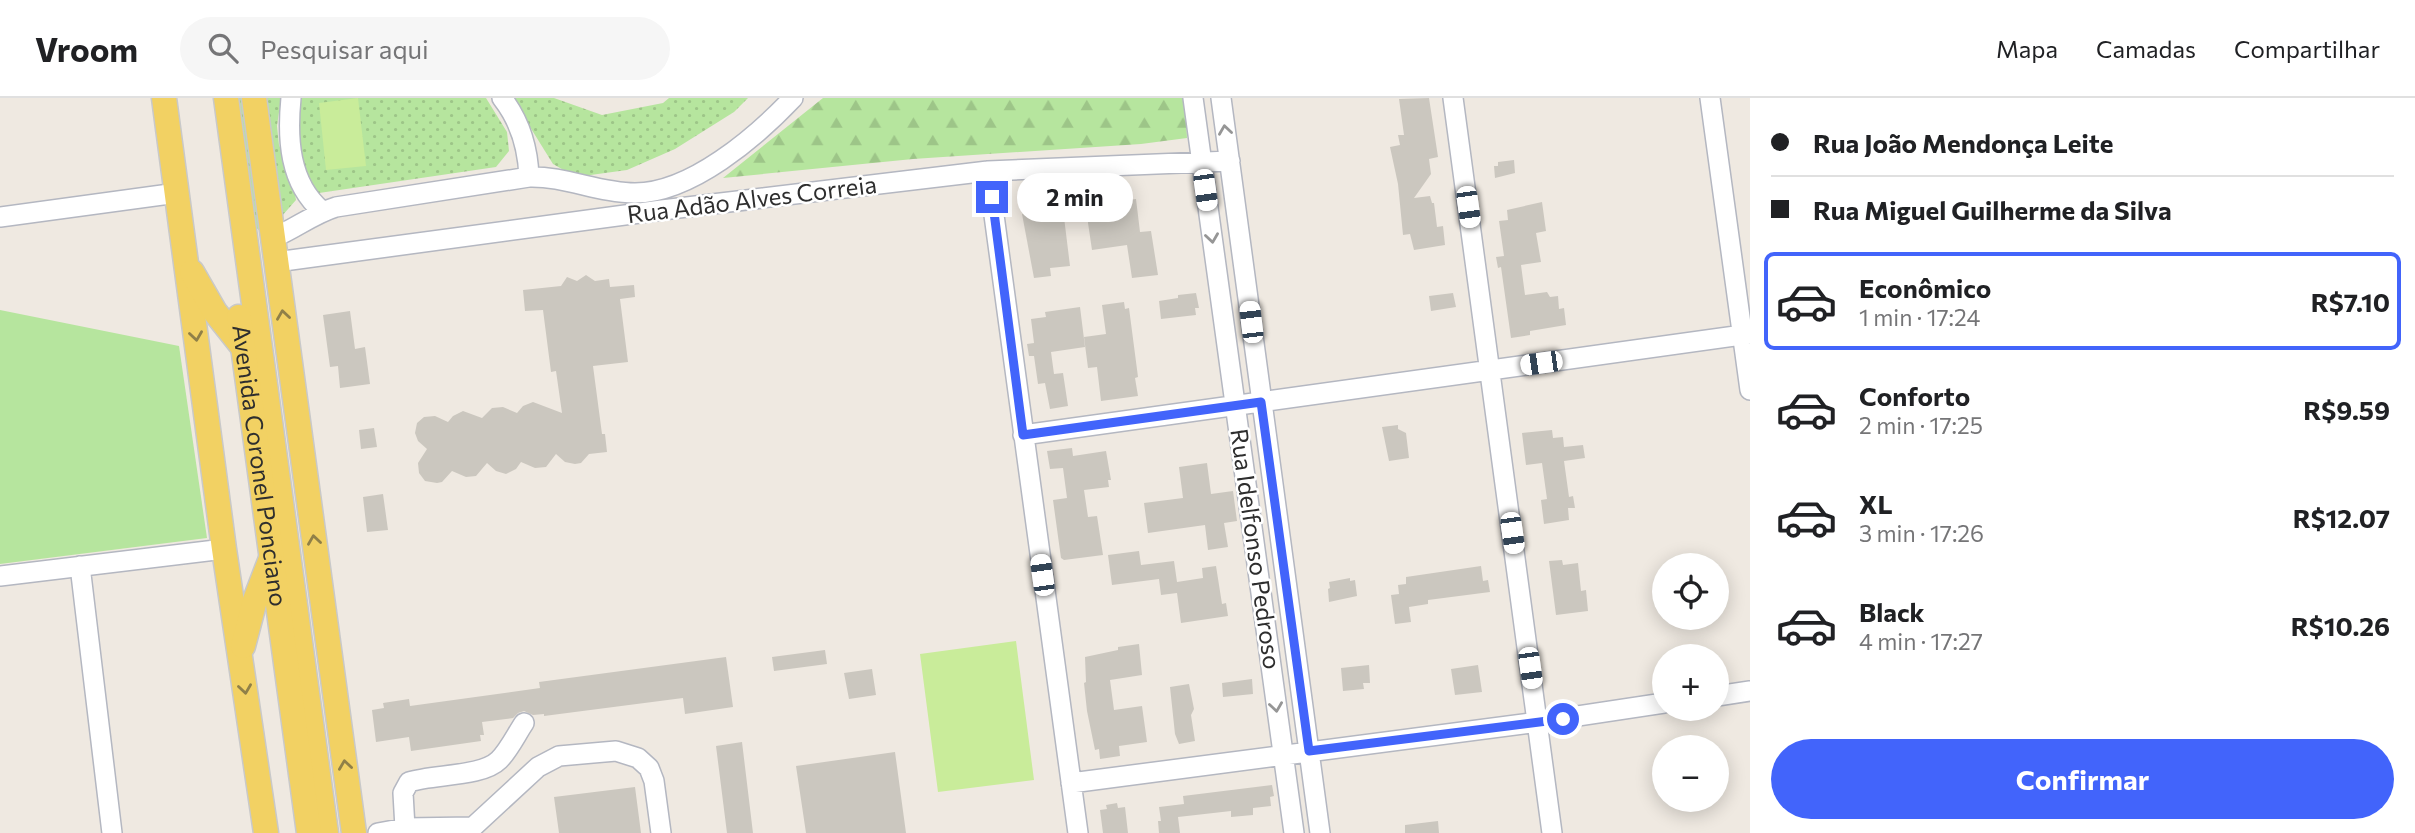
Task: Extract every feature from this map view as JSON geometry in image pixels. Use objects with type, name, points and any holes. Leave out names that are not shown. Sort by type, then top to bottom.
[{"type":"main road","points":[[164,98],[224,549],[266,833]]},
{"type":"main road","name":"Avenida Coronel Ponciano","points":[[209,98],[309,833]]},
{"type":"main road","points":[[226,98],[326,833]]},
{"type":"main road","points":[[254,98],[354,833]]},
{"type":"main road","points":[[186,262],[215,312],[243,347]]},
{"type":"main road","points":[[240,658],[255,600],[271,557]]},
{"type":"street","points":[[291,98],[289,129],[295,171],[304,191],[322,211]]},
{"type":"street","points":[[502,98],[521,130],[529,162],[529,177]]},
{"type":"street","points":[[274,250],[322,211],[336,207],[529,177],[550,177],[602,189],[636,193],[663,188],[688,180],[715,163],[765,125],[793,98]]},
{"type":"street","name":"Rua Idelfonso Pedroso","points":[[1193,98],[1294,833]]},
{"type":"street","name":"Rua Idelfonso Pedroso","points":[[1220,98],[1320,833]]},
{"type":"street","points":[[1453,98],[1552,833]]},
{"type":"street","points":[[1710,98],[1747,335],[1750,390]]},
{"type":"street","name":"Rua Adão Alves Correia","points":[[274,250],[675,209],[988,171],[1230,161]]},
{"type":"street","points":[[988,171],[1078,833]]},
{"type":"street","points":[[0,217],[177,193]]},
{"type":"street","points":[[1023,435],[1747,335]]},
{"type":"street","points":[[0,576],[224,549]]},
{"type":"street","points":[[80,566],[112,833]]},
{"type":"street","points":[[1729,694],[1750,691]]},
{"type":"street","points":[[1071,783],[1652,705]]},
{"type":"street","points":[[405,828],[403,793],[408,782],[488,768],[506,752],[524,723]]},
{"type":"street","points":[[378,833],[405,828],[474,830],[538,767],[548,761],[559,756],[616,751],[638,758],[649,768],[654,781],[661,833]]},
{"type":"green space","points":[[236,98],[281,98],[277,126],[279,145],[292,177],[296,200],[274,225],[259,230],[254,227]]},
{"type":"green space","points":[[302,98],[486,98],[507,132],[509,151],[496,167],[319,193],[306,177],[302,164],[298,120]]},
{"type":"green space","points":[[358,98],[366,166],[326,170],[319,103]]},
{"type":"green space","points":[[512,98],[554,98],[602,115],[663,103],[669,98],[748,98],[734,112],[675,149],[627,170],[576,177],[553,164]]},
{"type":"green space","points":[[823,98],[1185,98],[1187,138],[1141,144],[913,159],[723,178]]},
{"type":"green space","points":[[0,310],[179,346],[207,538],[0,564]]},
{"type":"green space","points":[[1016,641],[1034,780],[938,792],[920,654]]},
{"type":"building","points":[[1429,98],[1438,157],[1429,159],[1431,174],[1414,198],[1430,196],[1434,203],[1437,227],[1443,226],[1445,245],[1414,250],[1410,234],[1403,235],[1398,184],[1390,147],[1400,145],[1398,135],[1404,135],[1399,99]]},
{"type":"building","points":[[1514,160],[1515,173],[1495,178],[1494,166],[1498,166],[1498,162]]},
{"type":"building","points":[[1136,199],[1140,232],[1151,231],[1158,275],[1132,278],[1127,245],[1092,250],[1088,218],[1123,213],[1121,201]]},
{"type":"building","points":[[1542,202],[1546,231],[1536,233],[1541,262],[1521,265],[1525,295],[1547,292],[1550,297],[1558,296],[1559,309],[1564,308],[1566,325],[1530,331],[1530,335],[1511,338],[1501,267],[1498,268],[1496,257],[1504,256],[1499,221],[1508,220],[1507,210]]},
{"type":"building","points":[[1063,209],[1070,266],[1050,268],[1051,276],[1034,278],[1022,214]]},
{"type":"building","points":[[586,275],[595,281],[609,279],[610,287],[634,285],[635,297],[620,299],[628,362],[593,366],[607,452],[589,454],[581,463],[575,464],[565,462],[556,454],[546,467],[535,468],[521,462],[516,469],[506,474],[496,471],[487,463],[476,476],[466,477],[452,471],[442,482],[425,481],[419,473],[418,463],[427,449],[418,441],[415,433],[417,423],[424,417],[435,416],[448,422],[463,411],[482,418],[492,408],[503,407],[517,413],[523,406],[533,402],[562,413],[556,371],[551,372],[543,310],[525,311],[523,290],[561,286],[567,277],[577,281]]},
{"type":"building","points":[[1196,293],[1199,308],[1195,308],[1196,315],[1161,319],[1159,301]]},
{"type":"building","points":[[1453,293],[1456,307],[1431,311],[1429,296]]},
{"type":"building","points":[[1124,302],[1125,309],[1129,308],[1138,396],[1101,401],[1097,367],[1088,368],[1084,337],[1106,334],[1102,305]]},
{"type":"building","points":[[1080,307],[1085,347],[1051,352],[1054,374],[1063,373],[1068,406],[1050,409],[1045,383],[1038,384],[1034,356],[1029,356],[1027,344],[1034,343],[1031,319],[1046,317],[1045,312]]},
{"type":"building","points":[[350,311],[355,349],[365,347],[370,384],[340,388],[338,366],[330,367],[323,315]]},
{"type":"building","points":[[1398,425],[1398,429],[1406,433],[1409,458],[1389,461],[1382,427]]},
{"type":"building","points":[[374,428],[377,447],[361,449],[359,430]]},
{"type":"building","points":[[1552,430],[1553,438],[1563,437],[1564,447],[1583,445],[1585,458],[1564,461],[1569,497],[1573,496],[1575,508],[1568,508],[1569,520],[1544,524],[1541,500],[1547,499],[1542,463],[1526,465],[1522,433]]},
{"type":"building","points":[[1072,448],[1073,456],[1106,451],[1111,480],[1108,480],[1109,487],[1084,490],[1088,517],[1097,516],[1103,555],[1064,560],[1061,558],[1053,500],[1067,498],[1063,468],[1050,469],[1047,451]]},
{"type":"building","points":[[1207,463],[1211,494],[1233,491],[1237,521],[1224,523],[1228,547],[1208,550],[1205,525],[1148,533],[1144,503],[1183,498],[1179,467]]},
{"type":"building","points":[[383,494],[388,530],[367,532],[363,497]]},
{"type":"building","points":[[1139,551],[1141,565],[1174,561],[1177,582],[1203,578],[1202,568],[1216,566],[1222,604],[1226,603],[1228,616],[1181,623],[1177,593],[1161,595],[1159,579],[1112,585],[1108,555]]},
{"type":"building","points":[[1562,560],[1563,565],[1578,563],[1581,591],[1586,590],[1588,611],[1556,615],[1549,561]]},
{"type":"building","points":[[1481,566],[1483,581],[1488,580],[1490,592],[1428,600],[1428,604],[1409,607],[1411,622],[1395,624],[1391,595],[1399,594],[1398,585],[1406,584],[1406,577]]},
{"type":"building","points":[[1350,578],[1350,581],[1355,580],[1357,596],[1329,602],[1329,582]]},
{"type":"building","points":[[1139,644],[1142,675],[1110,680],[1114,710],[1142,706],[1147,742],[1119,746],[1120,756],[1100,759],[1099,749],[1095,750],[1087,711],[1085,657]]},
{"type":"building","points":[[825,650],[827,664],[774,671],[772,657]]},
{"type":"building","points":[[726,657],[733,707],[685,714],[683,698],[544,716],[524,711],[513,718],[482,722],[484,735],[480,735],[481,741],[411,751],[409,737],[376,742],[372,710],[384,708],[383,703],[409,699],[410,706],[540,688],[539,682]]},
{"type":"building","points":[[1369,665],[1370,683],[1363,683],[1364,689],[1343,691],[1341,668]]},
{"type":"building","points":[[1478,665],[1482,692],[1455,695],[1451,669]]},
{"type":"building","points":[[872,669],[876,695],[849,699],[844,673]]},
{"type":"building","points":[[1252,679],[1253,694],[1223,697],[1222,683]]},
{"type":"building","points":[[1189,684],[1194,709],[1191,715],[1195,741],[1179,744],[1175,734],[1170,687]]},
{"type":"building","points":[[742,742],[753,833],[727,833],[716,746]]},
{"type":"building","points":[[895,752],[906,833],[806,833],[796,766]]},
{"type":"building","points":[[1272,785],[1274,796],[1270,797],[1271,806],[1253,808],[1253,815],[1231,817],[1231,811],[1178,817],[1180,833],[1159,833],[1159,807],[1184,804],[1183,796]]},
{"type":"building","points":[[635,787],[641,833],[559,833],[554,797]]},
{"type":"building","points":[[1117,803],[1118,808],[1125,807],[1128,833],[1103,833],[1100,810],[1107,809],[1106,805]]},
{"type":"building","points":[[1438,821],[1439,833],[1405,833],[1405,825]]},
{"type":"route","points":[[992,197],[1023,435],[1261,402],[1309,751],[1563,719]]}]
